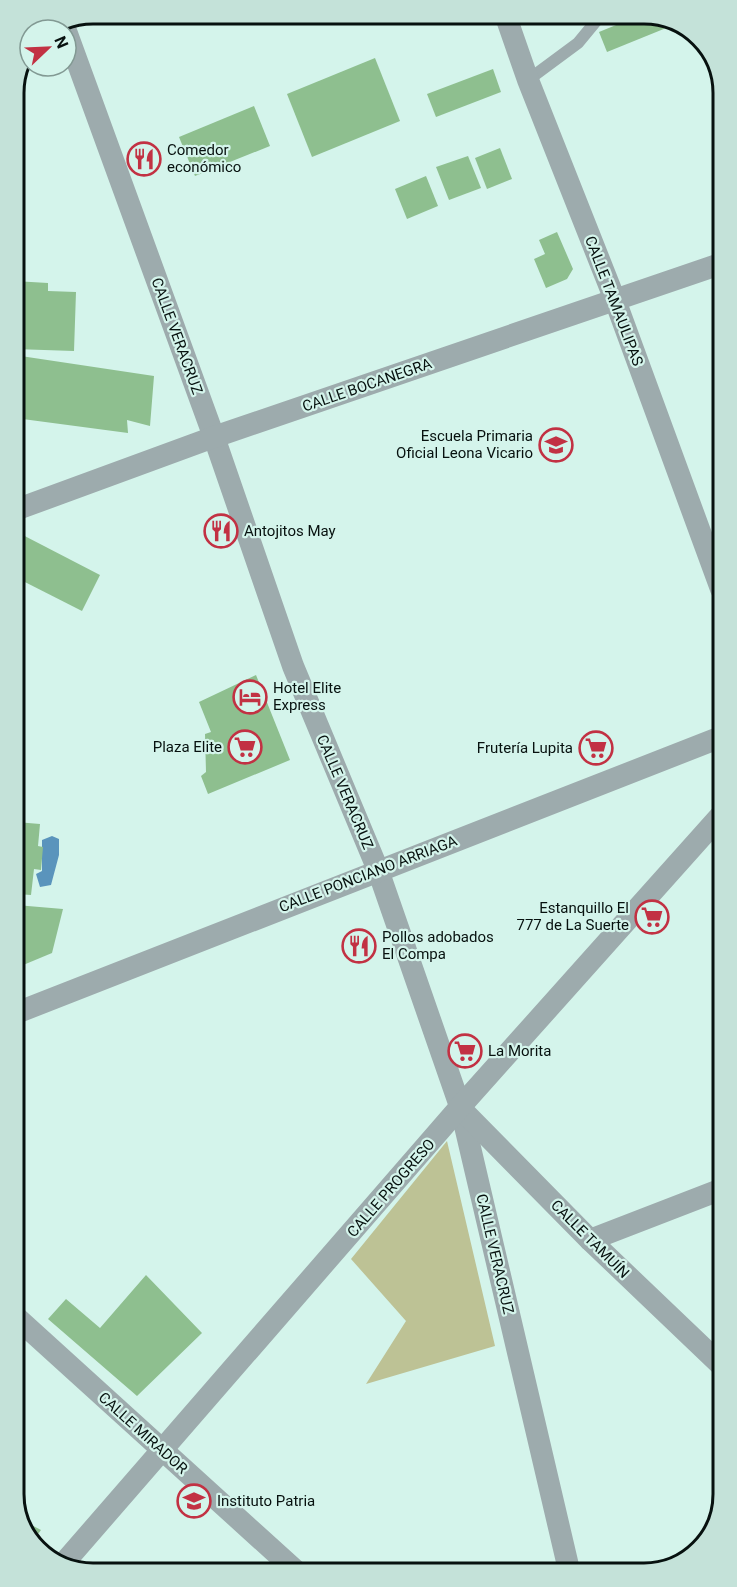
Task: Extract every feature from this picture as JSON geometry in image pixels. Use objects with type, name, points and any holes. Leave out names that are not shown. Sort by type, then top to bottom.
[{"type":"street","name":"CALLE TAMAULIPAS","points":[[508,24],[528,80],[615,300],[713,567]]},
{"type":"street","name":"CALLE VERACRUZ","points":[[78,64],[214,437],[292,666],[378,870],[460,1107],[567,1563]]},
{"type":"street","name":"CALLE BOCANEGRA","points":[[24,507],[214,437],[713,266]]},
{"type":"street","name":"CALLE PONCIANO ARRIAGA","points":[[24,1010],[713,740]]},
{"type":"street","name":"CALLE PROGRESO","points":[[68,1558],[164,1451],[460,1107],[713,824]]},
{"type":"street","name":"CALLE TAMUÍN","points":[[460,1107],[590,1240],[713,1358]]},
{"type":"street","points":[[590,1240],[713,1193]]},
{"type":"street","name":"CALLE MIRADOR","points":[[24,1324],[164,1451],[277,1563]]},
{"type":"lane","points":[[528,80],[578,43],[594,24]]},
{"type":"green space","points":[[447,1141],[495,1346],[366,1384],[406,1321],[351,1259]]},
{"type":"water","points":[[52,836],[59,839],[59,855],[51,885],[40,887],[36,874],[42,871],[42,840]]},
{"type":"building","points":[[619,24],[649,24],[666,28],[607,52],[599,32]]},
{"type":"building","points":[[375,58],[400,121],[312,157],[287,94]]},
{"type":"building","points":[[493,69],[501,92],[436,117],[427,94]]},
{"type":"building","points":[[254,106],[270,146],[195,176],[179,137]]},
{"type":"building","points":[[500,148],[512,179],[487,189],[475,158]]},
{"type":"building","points":[[468,156],[481,188],[449,200],[436,167]]},
{"type":"building","points":[[426,176],[438,206],[407,219],[395,189]]},
{"type":"building","points":[[557,232],[573,269],[567,279],[546,288],[534,259],[545,254],[539,240]]},
{"type":"building","points":[[24,282],[48,283],[48,291],[76,292],[74,351],[24,349]]},
{"type":"building","points":[[24,356],[154,376],[150,426],[127,420],[128,433],[24,419]]},
{"type":"building","points":[[24,536],[100,575],[82,611],[24,582]]},
{"type":"building","name":"Plaza Elite","points":[[256,675],[290,760],[208,794],[201,776],[206,772],[205,734],[211,732],[199,702]]},
{"type":"building","points":[[24,823],[40,824],[38,846],[43,847],[41,870],[34,869],[31,895],[24,895]]},
{"type":"building","points":[[24,906],[63,909],[52,953],[24,965]]},
{"type":"building","points":[[146,1275],[202,1333],[137,1396],[48,1319],[66,1299],[100,1328]]},
{"type":"building","points":[[31,1525],[41,1530],[37,1535]]},
{"type":"place","name":"Comedor económico","points":[[144,159]]},
{"type":"place","name":"Escuela Primaria Oficial Leona Vicario","points":[[556,445]]},
{"type":"place","name":"Antojitos May","points":[[221,531]]},
{"type":"place","name":"Hotel Elite Express","points":[[250,697]]},
{"type":"place","name":"Plaza Elite","points":[[245,747]]},
{"type":"place","name":"Frutería Lupita","points":[[596,748]]},
{"type":"place","name":"Estanquillo El 777 de La Suerte","points":[[652,917]]},
{"type":"place","name":"Pollos adobados El Compa","points":[[359,946]]},
{"type":"place","name":"La Morita","points":[[465,1051]]},
{"type":"place","name":"Instituto Patria","points":[[194,1501]]}]
